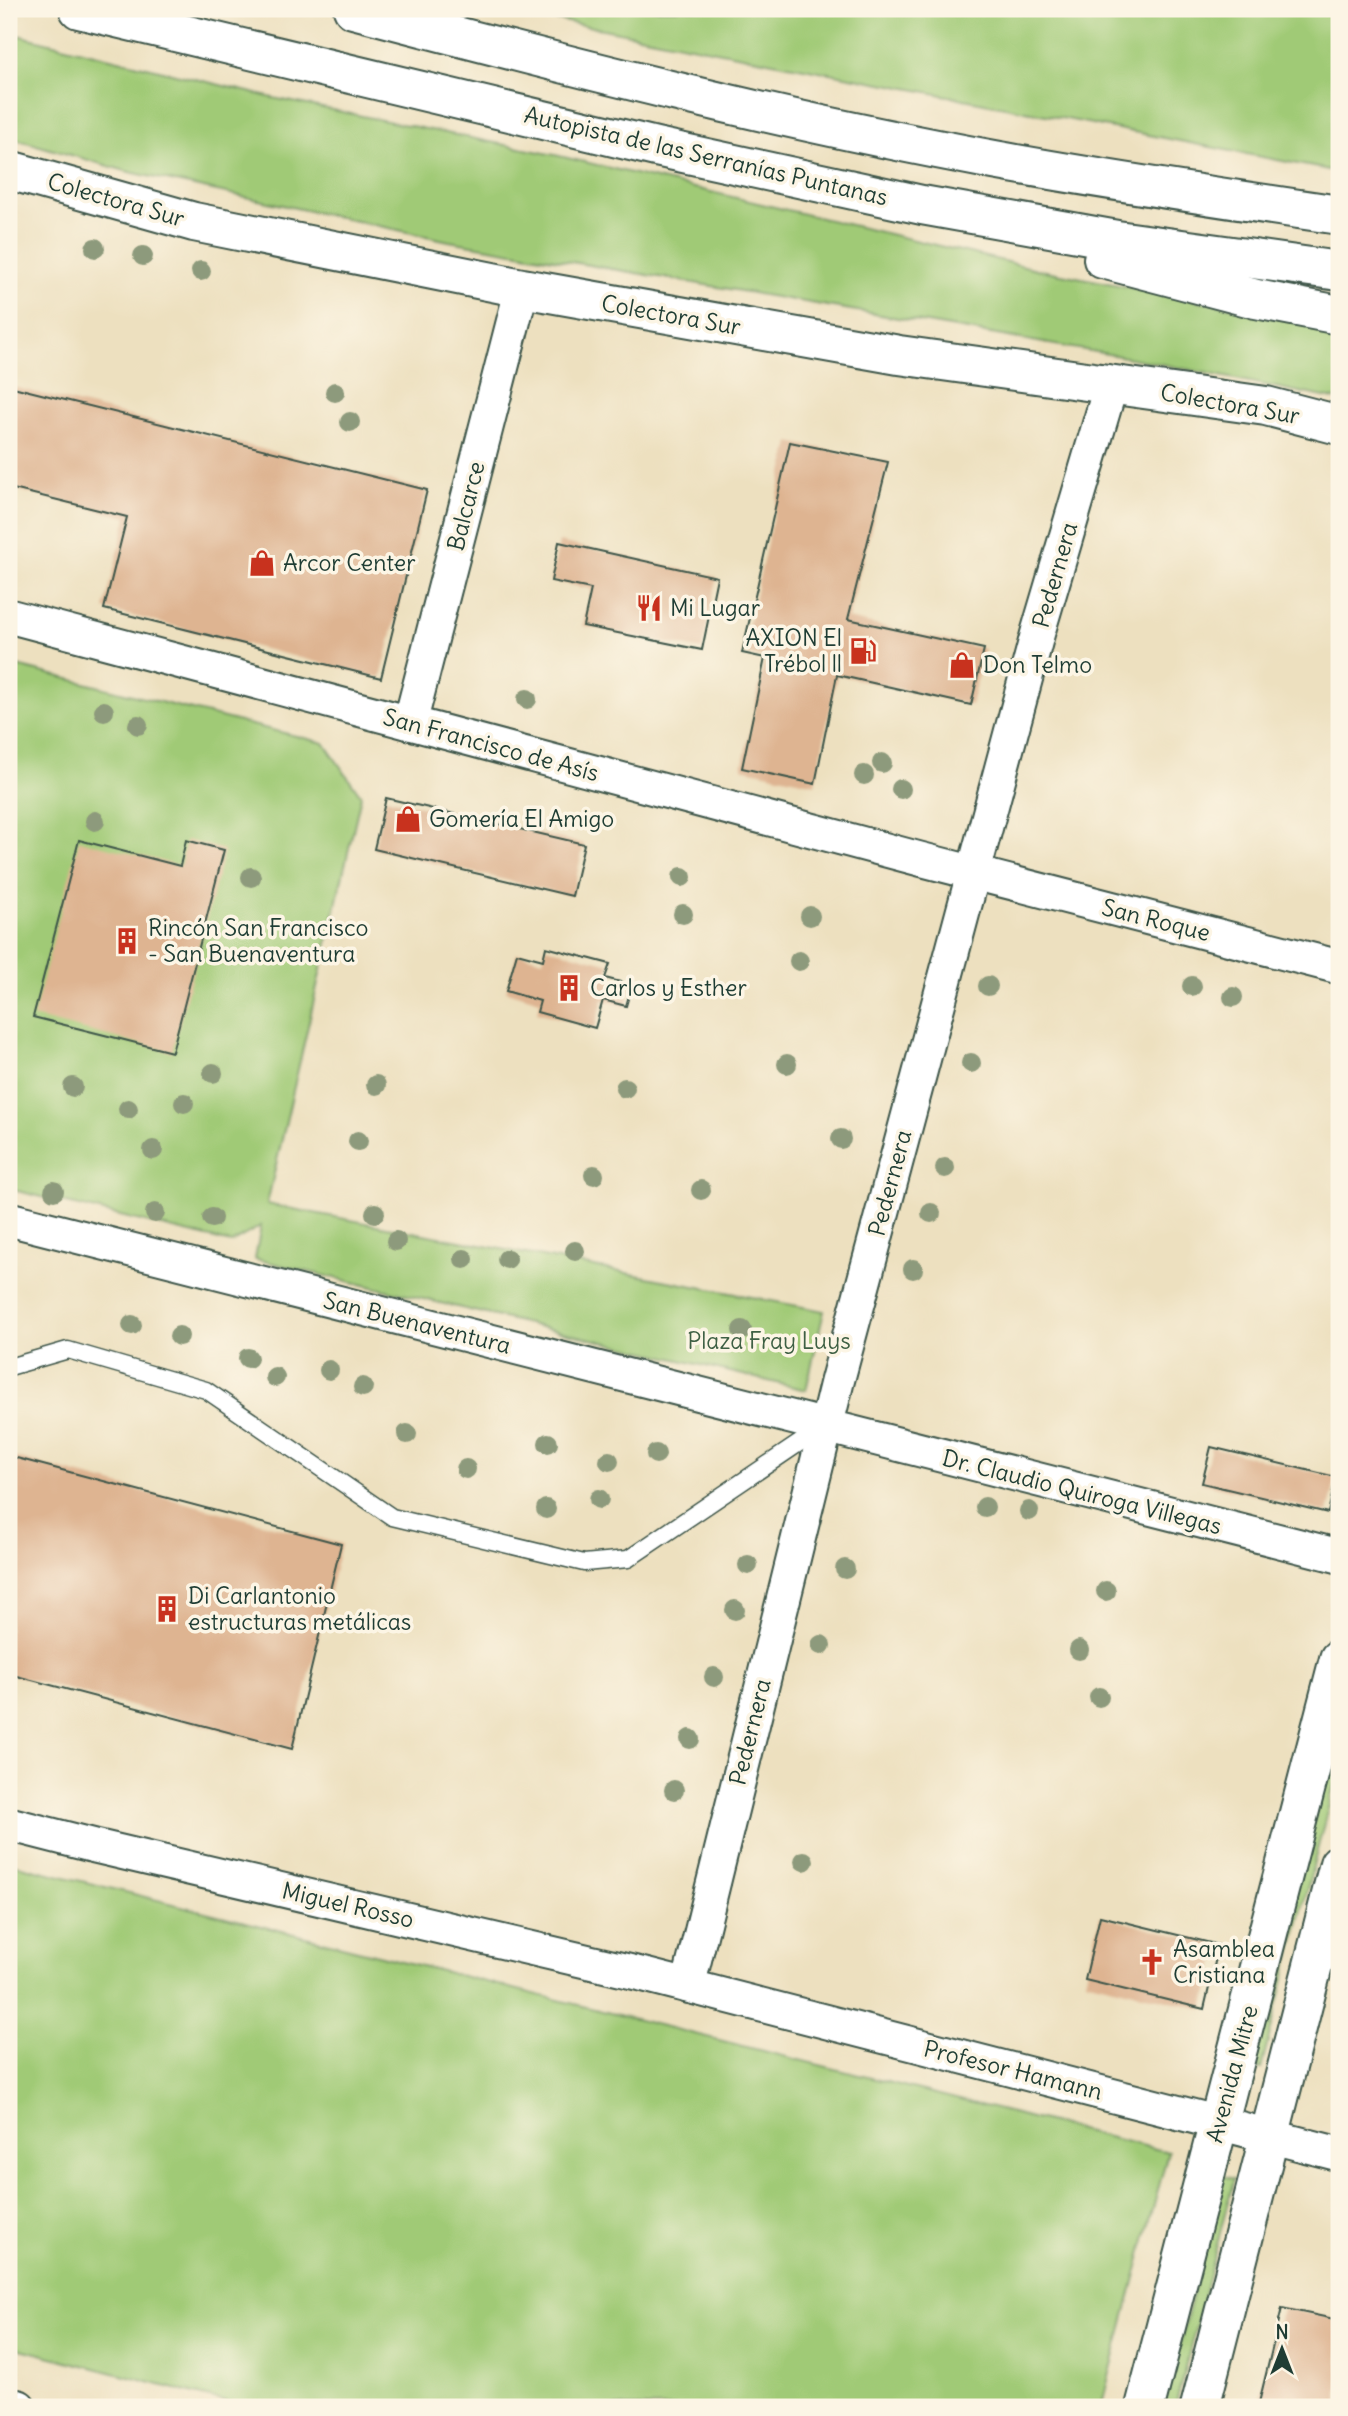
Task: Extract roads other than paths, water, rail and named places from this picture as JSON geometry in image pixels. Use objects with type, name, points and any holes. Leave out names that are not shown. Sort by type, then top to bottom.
[{"type":"main road","name":"Autopista de las Serranías Puntanas","points":[[79,9],[656,147],[922,205],[1117,240],[1339,271]]},
{"type":"main road","points":[[354,9],[660,87],[844,130],[1060,172],[1339,215]]},
{"type":"main road","points":[[656,147],[1256,299],[1339,315]]},
{"type":"main road","name":"Colectora Sur","points":[[9,170],[194,222],[522,288],[899,355],[1266,406],[1339,425]]},
{"type":"main road","name":"Avenida Mitre","points":[[1145,2407],[1339,1659]]},
{"type":"main road","points":[[1200,2407],[1339,1864]]},
{"type":"street","name":"Balcarce","points":[[410,723],[522,288]]},
{"type":"street","name":"Pedernera","points":[[688,1986],[825,1425],[1038,632],[1111,385]]},
{"type":"street","name":"San Francisco de Asís","points":[[9,617],[974,873]]},
{"type":"street","name":"San Roque","points":[[974,873],[1339,967]]},
{"type":"street","name":"San Buenaventura","points":[[9,1219],[772,1414],[825,1425]]},
{"type":"street","name":"Dr. Claudio Quiroga Villegas","points":[[825,1425],[1339,1556]]},
{"type":"street","name":"Miguel Rosso","points":[[9,1824],[688,1986]]},
{"type":"street","name":"Profesor Hamann","points":[[688,1986],[1339,2154]]},
{"type":"street","points":[[9,2404],[19,2407]]},
{"type":"lane","points":[[9,1367],[68,1350],[206,1390],[392,1517],[584,1563],[628,1559],[825,1425]]},
{"type":"place","name":"Arcor Center","points":[[262,563]]},
{"type":"place","name":"Mi Lugar","points":[[649,608]]},
{"type":"place","name":"AXION El Trébol ll","points":[[863,651]]},
{"type":"place","name":"Don Telmo","points":[[962,665]]},
{"type":"place","name":"Gomería El Amigo","points":[[408,819]]},
{"type":"place","name":"Rincón San Francisco - San Buenaventura","points":[[127,941]]},
{"type":"place","name":"Carlos y Esther","points":[[569,988]]},
{"type":"place","name":"Di Carlantonio estructuras metálicas","points":[[167,1609]]},
{"type":"place","name":"Asamblea Cristiana","points":[[1152,1962]]},
{"type":"park label","name":"Plaza Fray Luys","points":[[769,1341]]}]
